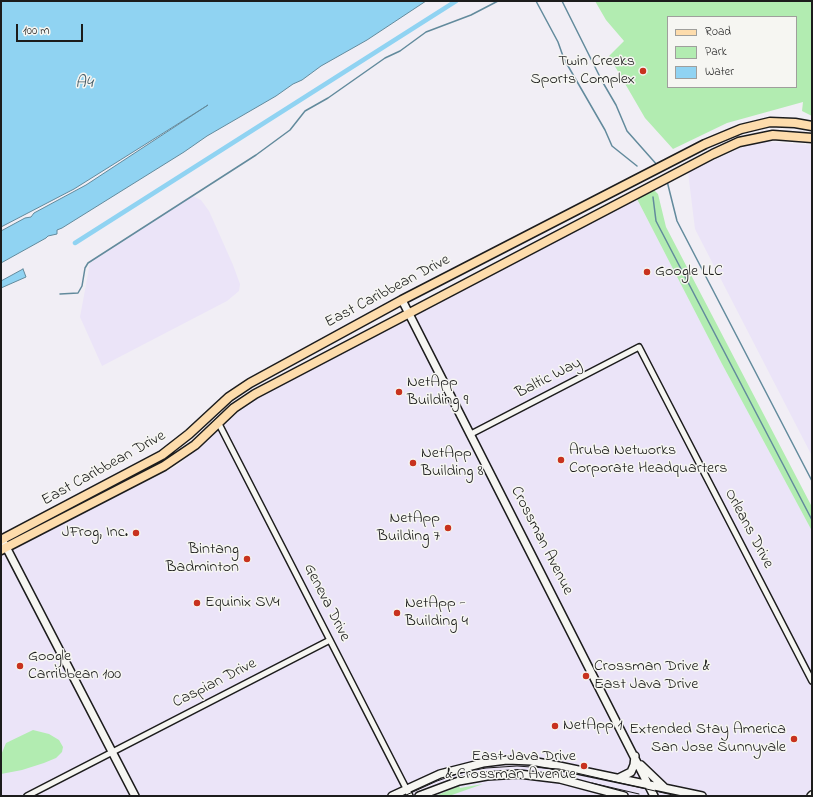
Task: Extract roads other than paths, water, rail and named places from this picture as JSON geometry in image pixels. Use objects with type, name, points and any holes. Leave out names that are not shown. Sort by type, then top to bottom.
[{"type":"main road","name":"East Caribbean Drive","points":[[2,539],[162,456],[189,434],[229,397],[250,383],[402,300],[662,167],[741,129],[770,122],[795,122],[812,126]]},
{"type":"main road","name":"East Caribbean Drive","points":[[4,549],[164,466],[195,445],[218,422],[255,394],[713,154],[747,140],[773,135],[812,138]]},
{"type":"street","name":"Crossman Avenue","points":[[402,300],[637,759],[654,796]]},
{"type":"street","name":"Baltic Way","points":[[471,434],[639,347]]},
{"type":"street","name":"Orleans Drive","points":[[639,347],[812,681]]},
{"type":"street","name":"Geneva Drive","points":[[218,422],[410,796]]},
{"type":"street","points":[[2,539],[4,549],[135,796]]},
{"type":"street","name":"Caspian Drive","points":[[27,796],[330,640]]},
{"type":"street","points":[[618,778],[631,772],[637,759],[665,788]]},
{"type":"street","points":[[392,796],[440,774],[461,768],[507,760],[538,762],[702,796]]},
{"type":"street","points":[[419,796],[459,781],[487,776],[520,774],[560,779],[624,796]]},
{"type":"water","name":"A4","points":[[1,1],[426,1],[367,40],[321,66],[302,80],[207,136],[184,152],[57,230],[57,234],[48,236],[1,263],[1,231],[25,218],[31,217],[34,213],[86,185],[208,105],[74,189],[1,227]]},
{"type":"water","points":[[23,269],[26,277],[1,288],[1,281]]},
{"type":"waterway","points":[[75,243],[456,1]]},
{"type":"waterway","points":[[60,294],[78,293],[82,286],[85,268],[88,263],[256,155],[290,130],[305,111],[328,98],[385,58],[400,51],[426,32],[471,15],[498,1]]},
{"type":"waterway","points":[[536,1],[558,42],[564,59],[605,130],[612,146],[637,166]]},
{"type":"waterway","points":[[562,1],[602,81],[616,105],[627,131],[658,166]]},
{"type":"waterway","points":[[667,181],[677,221],[812,481]]},
{"type":"waterway","points":[[653,197],[656,221],[812,520]]},
{"type":"tram line","points":[[404,796],[437,781],[460,773],[486,768],[517,766],[559,769],[677,796]]},
{"type":"tram line","points":[[592,783],[639,794]]},
{"type":"place","name":"Twin Creeks Sports Complex","points":[[643,71]]},
{"type":"place","name":"Google LLC","points":[[647,272]]},
{"type":"place","name":"NetApp Building 9","points":[[399,392]]},
{"type":"place","name":"Aruba Networks Corporate Headquarters","points":[[561,460]]},
{"type":"place","name":"NetApp Building 8","points":[[413,463]]},
{"type":"place","name":"NetApp Building 7","points":[[448,528]]},
{"type":"place","name":"JFrog, Inc.","points":[[136,533]]},
{"type":"place","name":"Bintang Badminton","points":[[247,559]]},
{"type":"place","name":"Equinix SV4","points":[[197,603]]},
{"type":"place","name":"NetApp - Building 4","points":[[397,613]]},
{"type":"place","name":"Google Carribbean 100","points":[[20,666]]},
{"type":"place","name":"Crossman Drive & East Java Drive","points":[[586,676]]},
{"type":"place","name":"NetApp 1","points":[[555,726]]},
{"type":"place","name":"Extended Stay America San Jose Sunnyvale","points":[[794,739]]},
{"type":"place","name":"East Java Drive & Crossman Avenue","points":[[584,766]]}]
